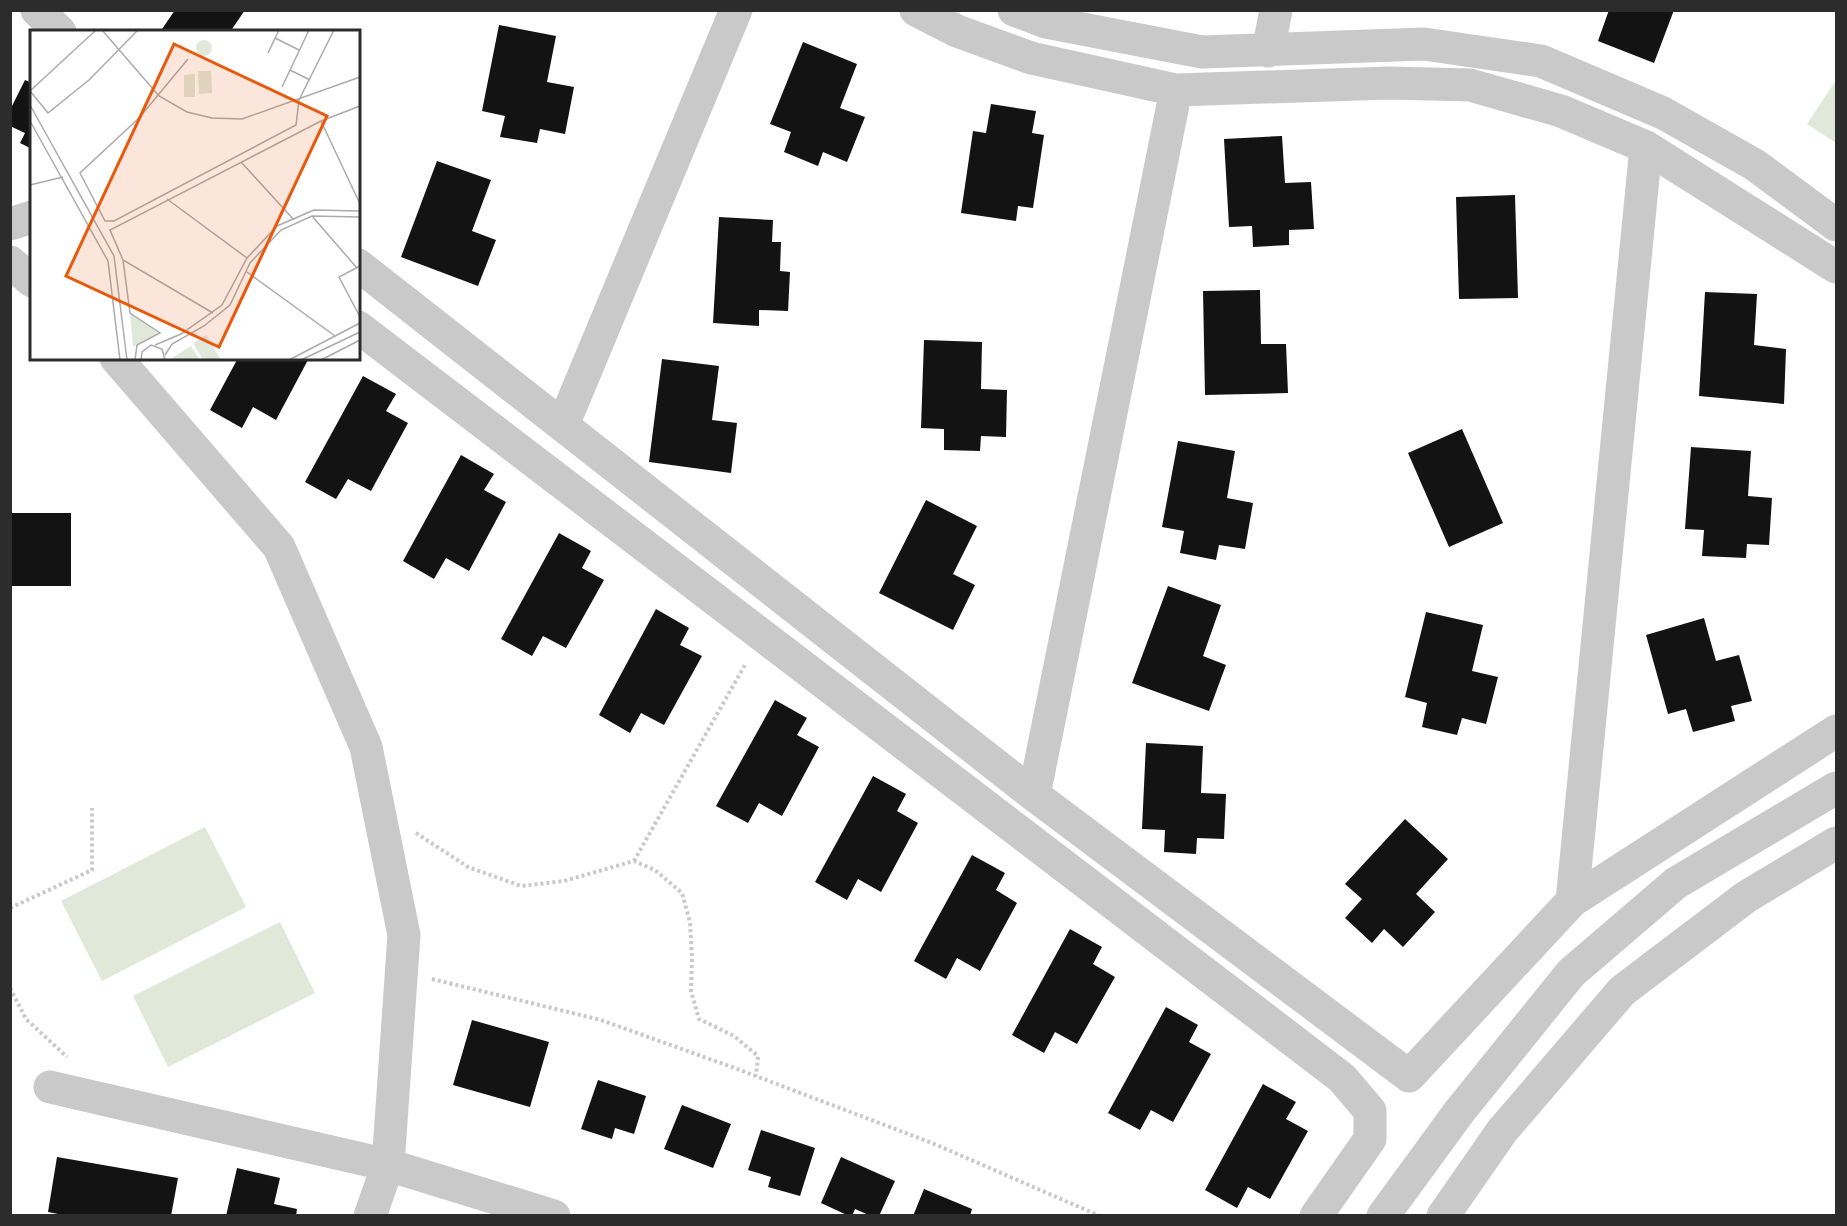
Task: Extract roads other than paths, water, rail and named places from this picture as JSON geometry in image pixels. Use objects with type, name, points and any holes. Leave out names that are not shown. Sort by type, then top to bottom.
[{"type":"street","points":[[562,425],[736,10]]},
{"type":"street","points":[[916,10],[957,31],[1032,58],[1176,90],[1389,83],[1470,85],[1560,111],[1646,147],[1836,267]]},
{"type":"street","points":[[1014,10],[1046,22],[1202,52],[1424,44],[1541,61],[1663,113],[1755,165],[1836,225]]},
{"type":"street","points":[[1268,51],[1276,10]]},
{"type":"street","points":[[1034,795],[1176,90]]},
{"type":"street","points":[[1572,900],[1646,147]]},
{"type":"street","points":[[10,224],[30,218]]},
{"type":"street","points":[[10,262],[30,279]]},
{"type":"street","points":[[360,267],[1034,795],[1409,1076],[1572,900],[1836,731]]},
{"type":"street","points":[[360,329],[1342,1078],[1370,1111],[1370,1139],[1316,1215]]},
{"type":"street","points":[[118,360],[279,547],[366,747],[404,935],[388,1165],[370,1215]]},
{"type":"street","points":[[1383,1215],[1459,1112],[1571,973],[1676,883],[1836,788]]},
{"type":"street","points":[[1443,1215],[1502,1131],[1622,992],[1746,897],[1836,843]]},
{"type":"street","points":[[50,1087],[388,1165],[554,1215]]}]
